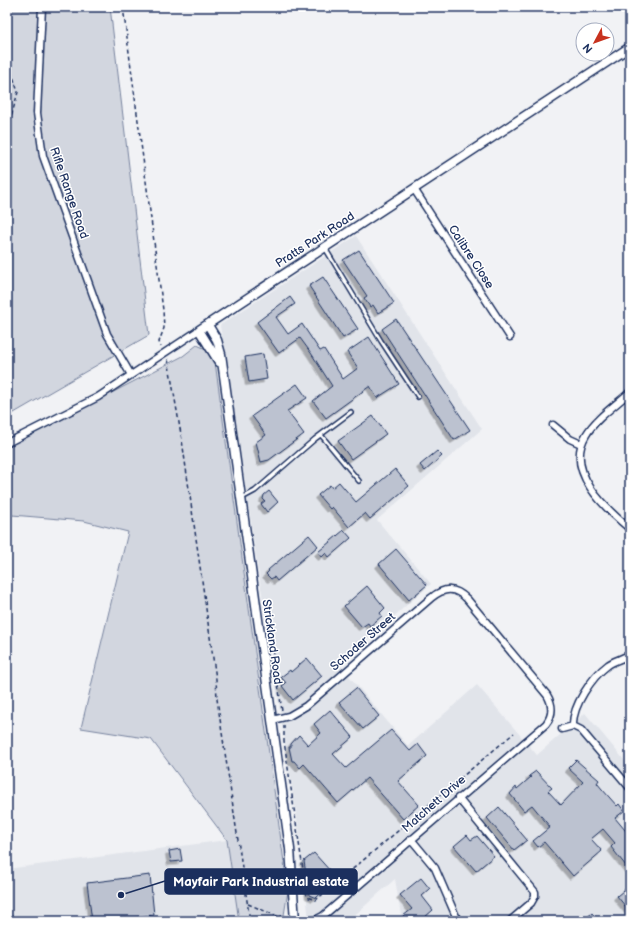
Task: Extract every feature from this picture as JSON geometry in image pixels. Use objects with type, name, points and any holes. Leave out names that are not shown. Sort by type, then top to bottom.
[{"type":"street","name":"Rifle Range Road","points":[[42,7],[37,113],[43,156],[107,334],[131,375]]},
{"type":"street","name":"Pratts Park Road","points":[[7,443],[98,397],[630,47]]},
{"type":"street","name":"Calibre Close","points":[[414,189],[510,337]]},
{"type":"street","name":"Strickland Road","points":[[208,325],[219,346],[290,849],[295,919]]},
{"type":"street","name":"Strickland Road","points":[[199,330],[221,366]]},
{"type":"street","points":[[630,392],[590,429],[582,444],[582,468],[590,488],[603,506],[630,529]]},
{"type":"street","points":[[553,425],[574,441],[582,444]]},
{"type":"street","name":"Schoder Street","points":[[272,720],[283,718],[306,706],[435,595],[445,590],[454,589],[467,599],[547,695]]},
{"type":"street","points":[[573,726],[574,711],[577,704],[600,673],[614,661],[630,654]]},
{"type":"street","name":"Matchett Drive","points":[[313,921],[323,916],[458,798],[546,724],[550,717],[552,708],[547,695]]},
{"type":"street","points":[[562,729],[573,726],[581,730],[630,788]]},
{"type":"street","points":[[458,798],[535,892],[535,896],[531,904],[510,921]]},
{"type":"street","points":[[411,839],[435,868],[458,921]]},
{"type":"lane","points":[[325,248],[381,342],[418,397]]},
{"type":"lane","points":[[240,498],[256,491],[321,435],[352,412]]},
{"type":"lane","points":[[321,435],[359,481]]},
{"type":"path","points":[[122,7],[164,328],[159,342],[165,353]]},
{"type":"path","points":[[7,58],[18,92],[7,132]]},
{"type":"path","points":[[170,363],[250,921]]},
{"type":"path","points":[[268,616],[286,734],[284,741],[307,897],[316,900],[514,733]]},
{"type":"path","points":[[248,904],[277,916],[295,919]]},
{"type":"shaded area","points":[[7,7],[110,7],[149,335],[7,417]]},
{"type":"shaded area","points":[[356,236],[482,429],[377,520],[431,584],[339,664],[408,746],[477,685],[537,755],[585,713],[630,767],[630,921],[402,921],[395,879],[348,921],[309,921],[300,839],[220,325]]},
{"type":"shaded area","points":[[197,345],[206,349],[215,362],[288,891],[283,921],[239,921],[227,840],[151,739],[81,728],[128,532],[84,521],[12,515],[7,513],[7,447],[183,356]]},
{"type":"shaded area","points":[[227,840],[239,921],[7,921],[7,869]]},
{"type":"building","points":[[359,250],[394,303],[378,313],[373,305],[370,307],[364,298],[367,296],[343,260]]},
{"type":"building","points":[[323,277],[358,329],[343,338],[309,286]]},
{"type":"building","points":[[290,297],[295,304],[276,317],[288,334],[302,324],[320,351],[324,349],[343,379],[358,368],[347,352],[369,337],[399,384],[377,398],[370,386],[326,418],[313,401],[332,386],[311,353],[300,338],[279,353],[257,322]]},
{"type":"building","points":[[396,319],[470,430],[454,440],[382,329]]},
{"type":"building","points":[[263,354],[267,379],[249,382],[245,357]]},
{"type":"building","points":[[297,384],[307,398],[287,411],[304,434],[269,460],[261,462],[256,442],[266,435],[252,416]]},
{"type":"building","points":[[373,416],[386,434],[351,459],[338,441]]},
{"type":"building","points":[[437,451],[442,456],[425,471],[420,465]]},
{"type":"building","points":[[395,469],[409,486],[370,519],[365,513],[349,527],[332,507],[330,509],[318,495],[330,485],[332,488],[339,482],[356,502]]},
{"type":"building","points":[[269,491],[278,502],[267,512],[261,504],[265,501],[263,499],[264,495]]},
{"type":"building","points":[[344,530],[351,538],[329,557],[326,553],[322,557],[318,552]]},
{"type":"building","points":[[309,535],[318,546],[277,581],[274,577],[271,579],[266,574],[269,571],[268,570]]},
{"type":"building","points":[[396,549],[427,585],[409,600],[379,564]]},
{"type":"building","points":[[367,586],[385,608],[380,613],[382,616],[370,626],[368,623],[362,627],[344,606]]},
{"type":"building","points":[[307,658],[322,676],[293,700],[282,686],[286,683],[281,677],[290,670],[291,672]]},
{"type":"building","points":[[356,688],[379,716],[363,729],[339,702]]},
{"type":"building","points":[[330,710],[353,737],[333,754],[346,768],[391,730],[410,751],[418,744],[427,756],[398,781],[419,805],[403,819],[367,778],[338,803],[304,764],[300,768],[294,761],[292,761],[289,747],[291,747],[291,744],[299,735],[308,745],[321,733],[314,724]]},
{"type":"building","points":[[576,760],[599,780],[597,783],[617,806],[619,804],[624,811],[615,818],[630,836],[630,871],[611,847],[615,843],[603,829],[591,839],[602,851],[573,876],[544,842],[538,847],[533,841],[550,827],[532,805],[524,811],[510,794],[516,787],[517,789],[536,771],[552,788],[548,791],[561,805],[583,782],[568,768]]},
{"type":"building","points":[[499,807],[527,840],[514,850],[487,818]]},
{"type":"building","points":[[467,835],[471,840],[477,836],[494,856],[476,871],[454,846]]},
{"type":"building","points":[[180,849],[182,861],[171,862],[169,851]]},
{"type":"building","points":[[314,853],[332,873],[329,875],[334,881],[316,898],[309,895],[304,861]]},
{"type":"building","points":[[150,875],[154,915],[108,921],[92,921],[87,883]]},
{"type":"building","points":[[421,878],[430,889],[422,896],[433,910],[425,917],[428,921],[407,921],[403,916],[412,909],[400,895]]},
{"type":"building","points":[[630,885],[630,912],[617,896]]},
{"type":"building","points":[[592,913],[599,921],[583,921]]},
{"type":"place","name":"Mayfair Park Industrial estate","points":[[121,895]]}]
